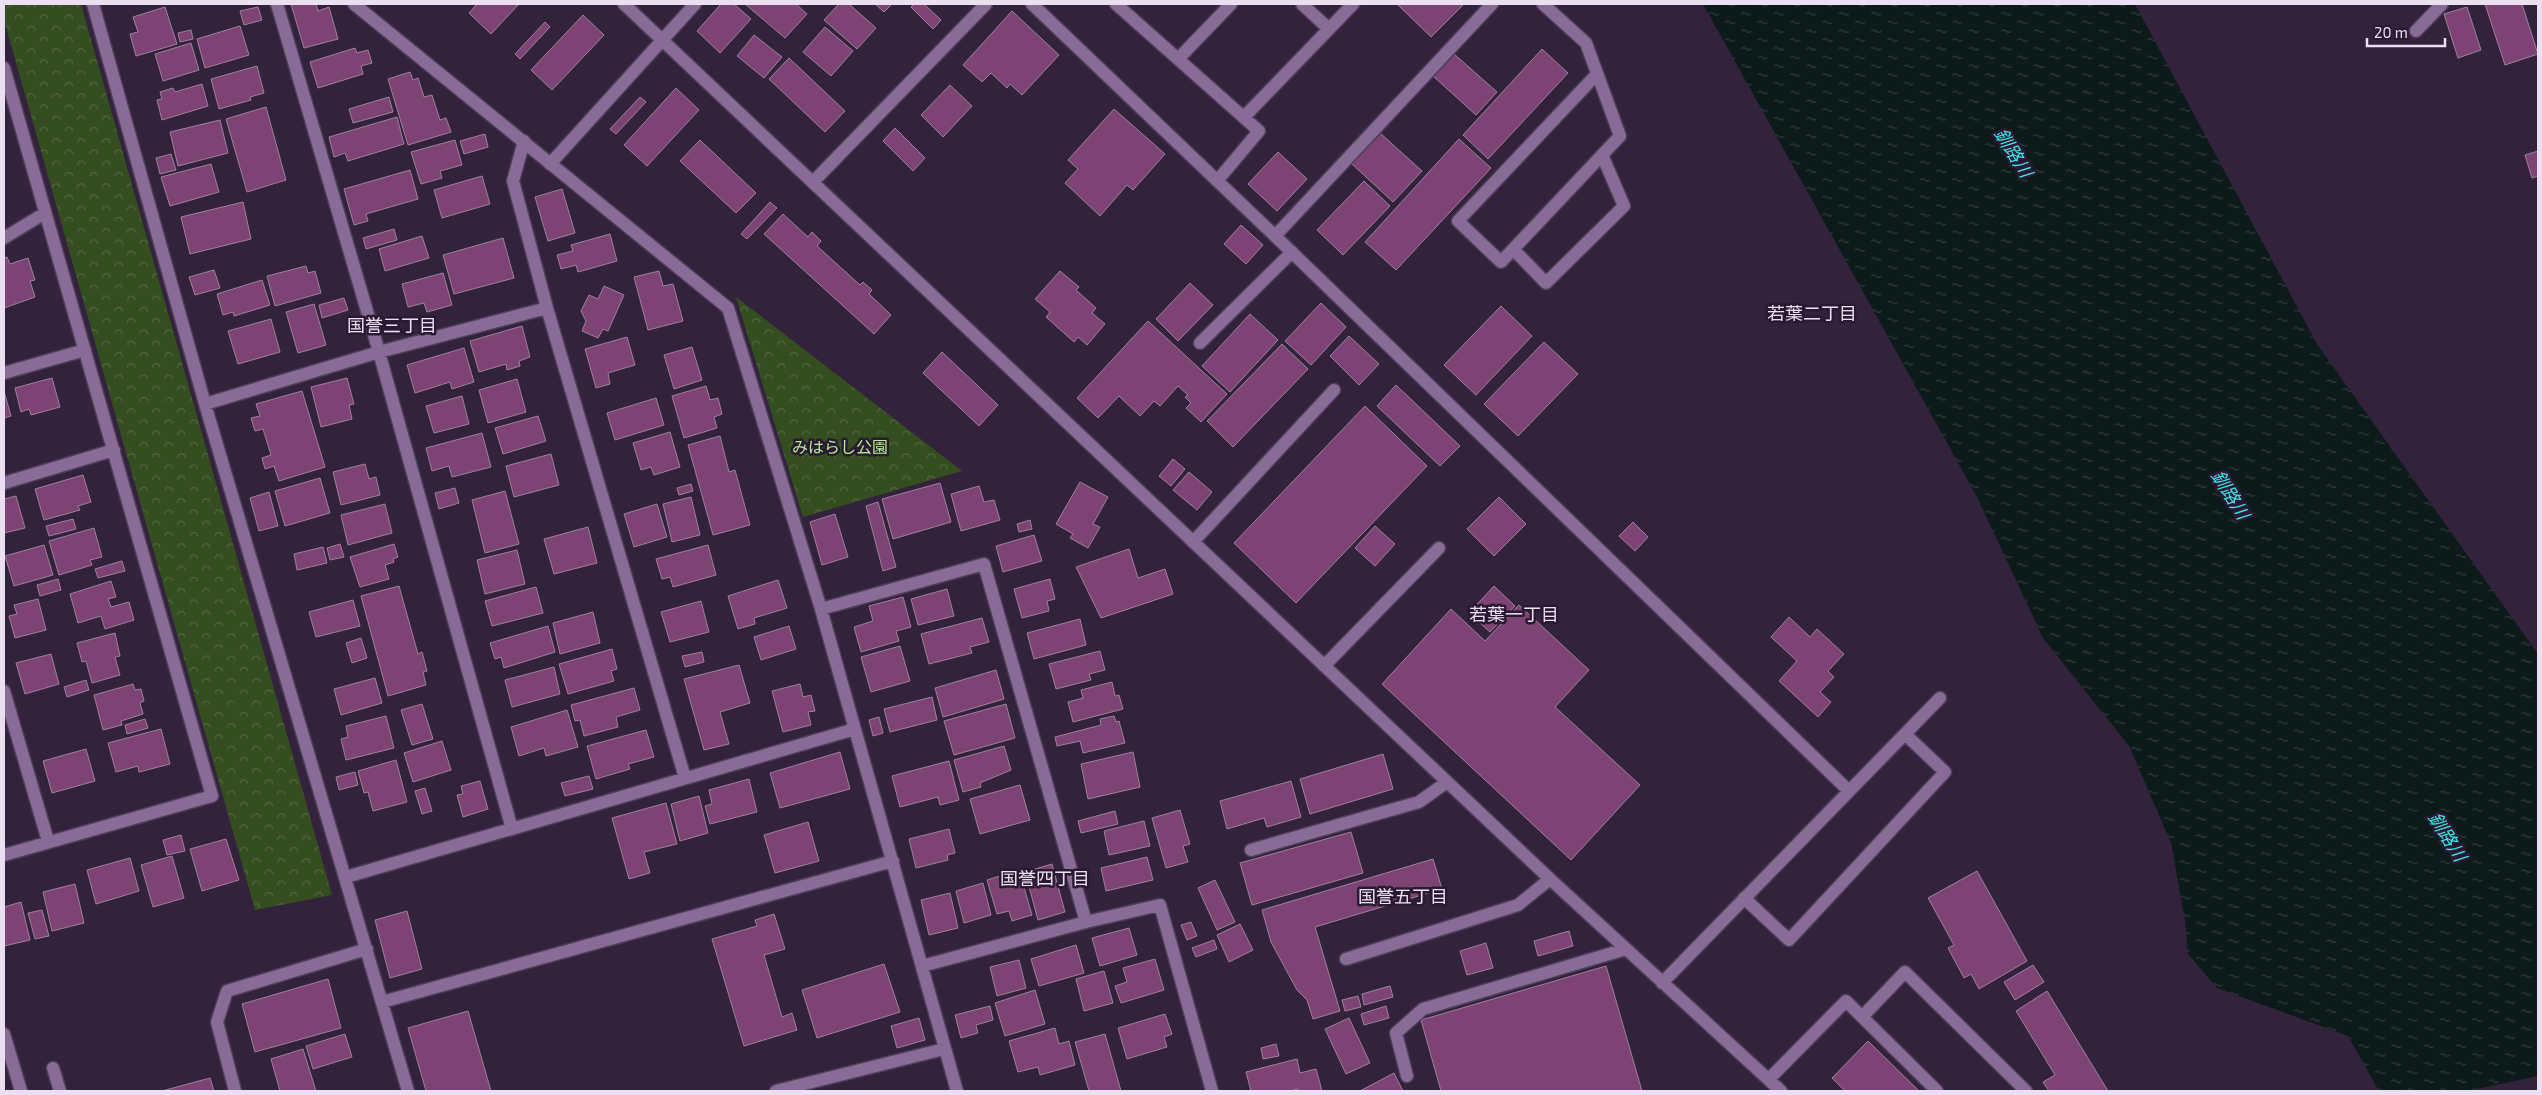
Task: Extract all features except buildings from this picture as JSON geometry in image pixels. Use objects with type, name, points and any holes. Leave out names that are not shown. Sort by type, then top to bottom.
[{"type":"street","points":[[93,4],[205,404],[408,1091]]},
{"type":"street","points":[[277,4],[379,352],[512,829]]},
{"type":"street","points":[[354,4],[728,308],[821,609],[957,1091]]},
{"type":"street","points":[[624,4],[1550,880],[1780,1091]]},
{"type":"street","points":[[550,164],[695,4]]},
{"type":"street","points":[[813,182],[986,4]]},
{"type":"street","points":[[1032,4],[1276,236],[1848,790]]},
{"type":"street","points":[[1116,4],[1259,131],[1216,181]]},
{"type":"street","points":[[1178,59],[1231,4]]},
{"type":"street","points":[[1302,4],[1329,29]]},
{"type":"street","points":[[1244,118],[1353,4]]},
{"type":"street","points":[[1276,236],[1492,4]]},
{"type":"street","points":[[1543,4],[1586,44],[1620,136],[1501,262],[1458,221],[1597,74]]},
{"type":"street","points":[[2416,31],[2442,4]]},
{"type":"street","points":[[4,68],[212,796],[4,854]]},
{"type":"street","points":[[524,141],[513,182],[685,778]]},
{"type":"street","points":[[1513,249],[1546,283],[1624,206],[1602,155]]},
{"type":"street","points":[[4,238],[46,213]]},
{"type":"street","points":[[1200,343],[1292,252]]},
{"type":"street","points":[[205,404],[379,352],[548,308]]},
{"type":"street","points":[[4,373],[85,350]]},
{"type":"street","points":[[1193,542],[1334,390]]},
{"type":"street","points":[[4,483],[114,450]]},
{"type":"street","points":[[1324,666],[1439,548]]},
{"type":"street","points":[[821,609],[984,564],[1086,922]]},
{"type":"street","points":[[4,691],[48,841]]},
{"type":"street","points":[[1662,983],[1848,790],[1940,698]]},
{"type":"street","points":[[346,877],[855,729]]},
{"type":"street","points":[[1744,898],[1789,940],[1945,772],[1904,734]]},
{"type":"street","points":[[1251,850],[1419,802],[1447,782]]},
{"type":"street","points":[[382,1002],[893,861]]},
{"type":"street","points":[[1346,959],[1518,905],[1550,880]]},
{"type":"street","points":[[922,966],[1086,922],[1160,905],[1212,1091]]},
{"type":"street","points":[[234,1091],[217,1022],[227,991],[367,949]]},
{"type":"street","points":[[1407,1076],[1396,1033],[1423,1009],[1626,949]]},
{"type":"street","points":[[1862,1017],[1905,972],[2026,1091]]},
{"type":"street","points":[[1769,1079],[1846,1002],[1937,1091]]},
{"type":"street","points":[[4,1034],[21,1091]]},
{"type":"street","points":[[776,1091],[792,1089],[944,1050]]},
{"type":"street","points":[[53,1068],[60,1091]]},
{"type":"green space","points":[[4,4],[81,4],[332,895],[255,910],[4,20]]},
{"type":"green space","name":"みはらし公園","points":[[736,297],[962,471],[803,517]]},
{"type":"water","name":"釧路川","points":[[1703,4],[2135,4],[2317,344],[2538,654],[2538,1091],[2379,1091],[2348,1036],[2217,988],[2188,954],[2185,921],[2171,843],[2129,746],[2043,638],[1977,497]]},
{"type":"pier","points":[[2538,1076],[2538,1091],[2467,1091]]},
{"type":"district","name":"若葉二丁目","points":[[1812,314]]},
{"type":"district","name":"国誉三丁目","points":[[392,326]]},
{"type":"district","name":"若葉一丁目","points":[[1514,615]]},
{"type":"district","name":"国誉四丁目","points":[[1045,879]]},
{"type":"district","name":"国誉五丁目","points":[[1403,897]]}]
